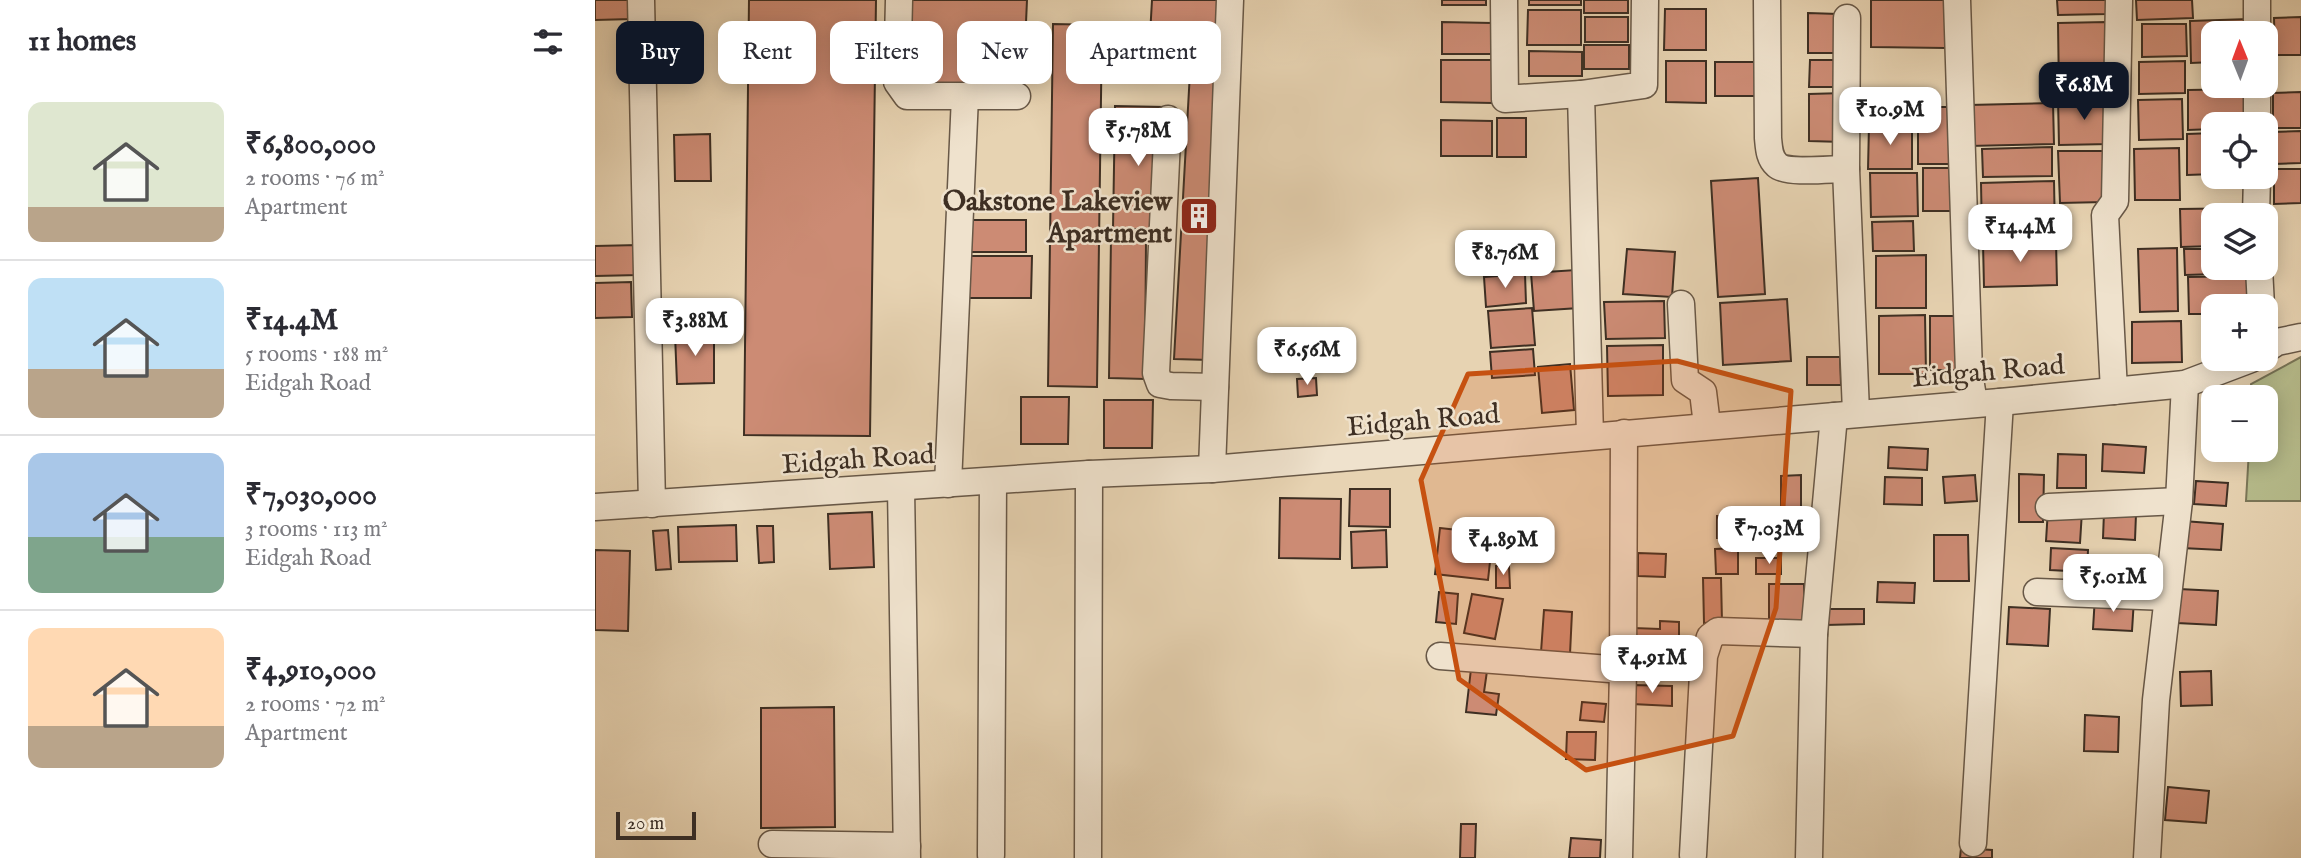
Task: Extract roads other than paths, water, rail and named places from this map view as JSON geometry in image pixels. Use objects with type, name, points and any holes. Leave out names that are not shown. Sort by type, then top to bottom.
[{"type":"street","points":[[641,0],[652,504]]},
{"type":"street","points":[[899,0],[897,82],[907,96],[1017,96]]},
{"type":"street","points":[[1212,469],[1230,0]]},
{"type":"street","points":[[1504,0],[1505,99],[1581,94],[1644,85],[1645,0]]},
{"type":"street","points":[[1767,0],[1768,138],[1771,158],[1776,165],[1787,170],[1846,169]]},
{"type":"street","points":[[1957,0],[1969,373],[1987,402],[1973,843]]},
{"type":"street","points":[[2113,391],[2105,215],[2115,201],[2119,0]]},
{"type":"street","points":[[2257,0],[2257,21]]},
{"type":"street","points":[[1809,858],[1814,634],[1845,414],[1847,18]]},
{"type":"street","points":[[1581,94],[1590,436]]},
{"type":"street","points":[[948,484],[965,96]]},
{"type":"street","points":[[1168,119],[1156,373],[1160,384],[1215,387]]},
{"type":"street","points":[[1681,304],[1685,380],[1703,392],[1707,425]]},
{"type":"street","points":[[2278,342],[2301,337]]},
{"type":"street","name":"Eidgah Road","points":[[595,507],[1089,474],[1212,469],[2185,384],[2219,371]]},
{"type":"street","points":[[2147,858],[2156,700],[2179,501],[2185,384]]},
{"type":"street","points":[[1619,858],[1623,670],[1623,433]]},
{"type":"street","points":[[1088,858],[1089,474]]},
{"type":"street","points":[[991,855],[993,481]]},
{"type":"street","points":[[772,844],[907,852],[901,488]]},
{"type":"street","points":[[2049,507],[2179,501]]},
{"type":"street","points":[[2037,592],[2167,597]]},
{"type":"street","points":[[1693,855],[1704,656],[1710,637],[1718,631],[1814,634]]},
{"type":"street","points":[[1440,656],[1623,670]]},
{"type":"place","name":"Oakstone Lakeview Apartment","points":[[1199,216]]}]
